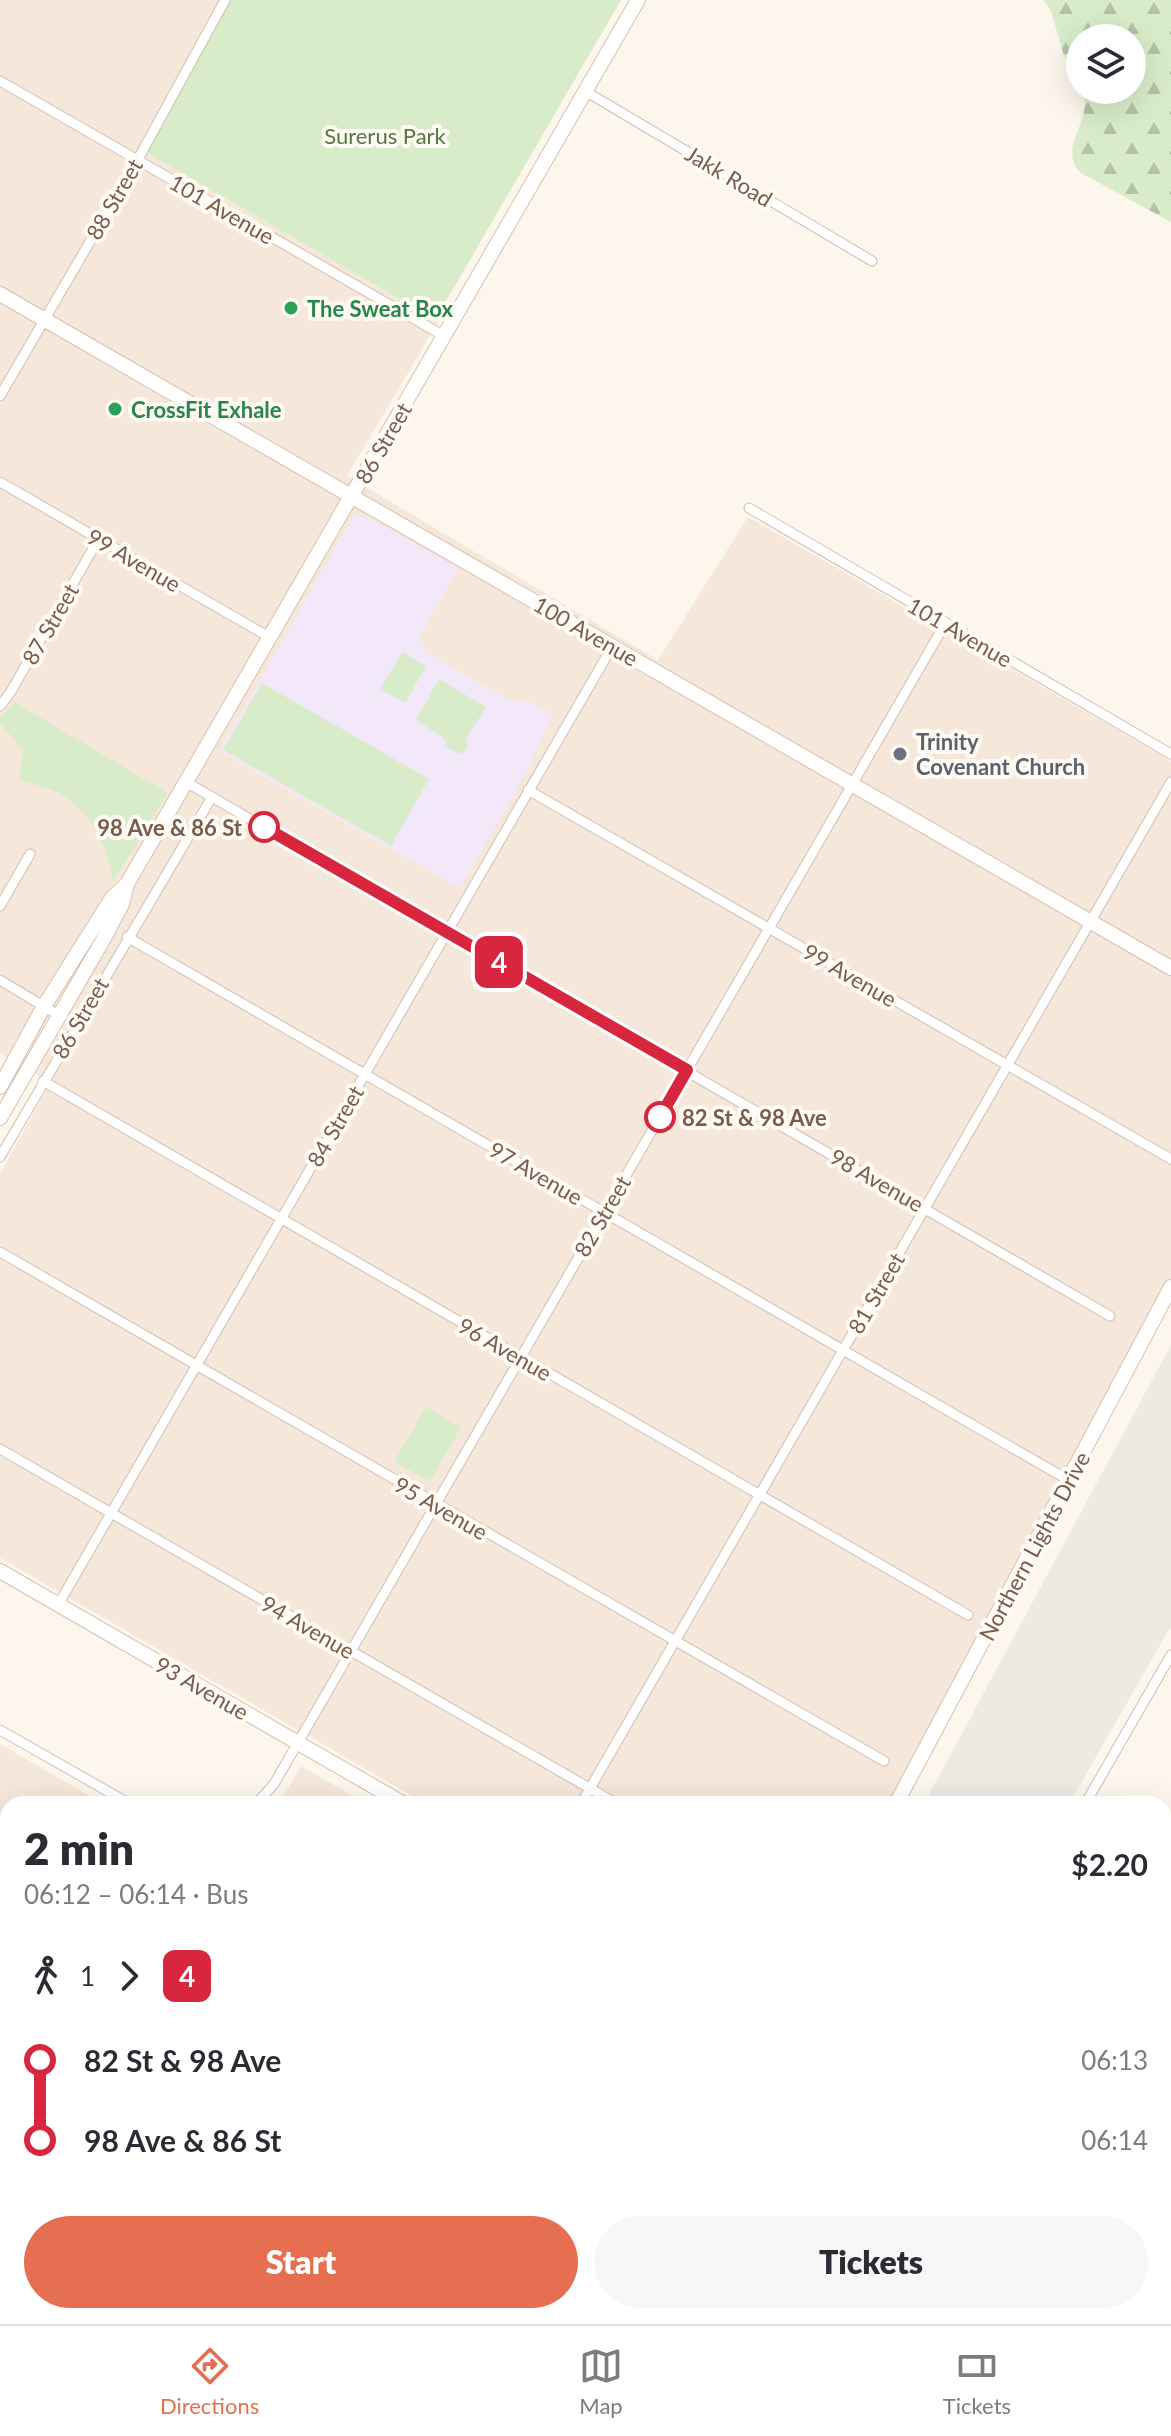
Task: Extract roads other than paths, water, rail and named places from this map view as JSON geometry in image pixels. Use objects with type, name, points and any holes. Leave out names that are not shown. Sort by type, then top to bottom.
[{"type":"main road","name":"86 Street","points":[[0,1118],[122,904],[127,884],[638,0]]},
{"type":"main road","name":"100 Avenue","points":[[0,294],[1171,968]]},
{"type":"main road","name":"86 Street","points":[[0,1087],[44,1006],[112,898],[127,884]]},
{"type":"main road","name":"Northern Lights Drive","points":[[900,1796],[1171,1287]]},
{"type":"main road","name":"93 Avenue","points":[[0,1571],[390,1796]]},
{"type":"street","name":"88 Street","points":[[0,396],[137,161],[225,0]]},
{"type":"street","name":"101 Avenue","points":[[0,81],[444,336]]},
{"type":"street","name":"Jakk Road","points":[[585,91],[872,261]]},
{"type":"street","name":"99 Avenue","points":[[0,482],[269,637]]},
{"type":"street","name":"101 Avenue","points":[[749,508],[1171,754]]},
{"type":"street","name":"87 Street","points":[[0,706],[98,540]]},
{"type":"street","name":"82 Street","points":[[264,1796],[298,1743],[945,624]]},
{"type":"street","name":"84 Street","points":[[58,1605],[612,647]]},
{"type":"street","name":"98 Avenue","points":[[186,782],[1110,1316]]},
{"type":"street","name":"81 Street","points":[[586,1796],[1171,782]]},
{"type":"street","name":"99 Avenue","points":[[528,790],[1171,1159]]},
{"type":"street","name":"86 Street","points":[[0,1157],[212,797]]},
{"type":"street","points":[[0,906],[30,854]]},
{"type":"street","name":"97 Avenue","points":[[127,937],[1070,1481]]},
{"type":"street","points":[[0,980],[60,1016]]},
{"type":"street","name":"96 Avenue","points":[[43,1081],[968,1615]]},
{"type":"street","name":"95 Avenue","points":[[0,1252],[884,1761]]},
{"type":"street","name":"94 Avenue","points":[[0,1449],[603,1796]]},
{"type":"street","points":[[1090,1796],[1171,1655]]},
{"type":"street","points":[[0,1730],[116,1796]]},
{"type":"place","name":"The Sweat Box","points":[[291,308]]},
{"type":"place","name":"CrossFit Exhale","points":[[115,409]]},
{"type":"place","name":"Trinity Covenant Church","points":[[900,754]]},
{"type":"place","name":"98 Ave & 86 St","points":[[264,827]]},
{"type":"place","name":"82 St & 98 Ave","points":[[660,1117]]},
{"type":"park label","name":"Surerus Park","points":[[385,135]]}]
